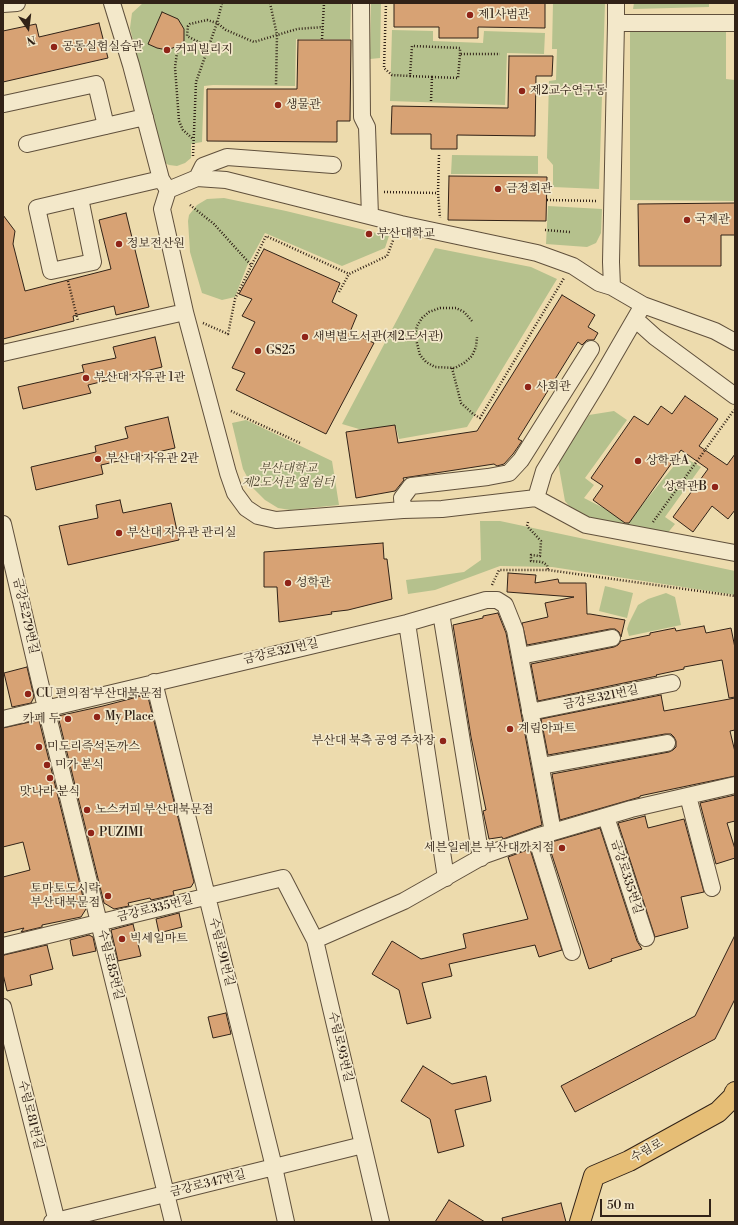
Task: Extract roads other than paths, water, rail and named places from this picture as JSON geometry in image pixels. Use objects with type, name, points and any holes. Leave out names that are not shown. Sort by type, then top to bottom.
[{"type":"main road","name":"수림로","points":[[580,1222],[594,1176],[629,1161],[718,1112],[733,1097],[735,1092]]},
{"type":"street","points":[[3,4],[17,3]]},
{"type":"street","points":[[112,3],[165,184],[162,209],[185,312],[228,473],[235,493],[246,508],[258,516],[276,520],[403,510],[442,509],[536,498],[586,525],[735,553]]},
{"type":"street","points":[[361,3],[362,117],[367,127],[370,216]]},
{"type":"street","points":[[612,287],[611,262],[616,3]]},
{"type":"street","points":[[616,23],[735,23]]},
{"type":"street","points":[[4,104],[96,84],[106,126]]},
{"type":"street","points":[[27,144],[145,117]]},
{"type":"street","points":[[197,178],[203,166],[228,157],[333,165]]},
{"type":"street","points":[[80,198],[93,262],[51,271],[37,208],[80,198],[197,178],[226,180],[441,233],[537,253],[573,266],[599,283],[612,287],[643,305],[715,331],[735,342]]},
{"type":"street","points":[[536,498],[544,471],[643,305]]},
{"type":"street","points":[[3,353],[185,312]]},
{"type":"street","points":[[635,319],[655,337],[735,396]]},
{"type":"street","points":[[403,510],[402,498],[411,486],[509,473],[521,460],[591,349]]},
{"type":"street","name":"금강로279번길","points":[[3,524],[46,708]]},
{"type":"street","name":"금강로321번길","points":[[3,719],[407,623],[486,600],[497,600],[505,605],[515,630],[520,656]]},
{"type":"street","points":[[441,614],[481,858]]},
{"type":"street","points":[[407,623],[446,878]]},
{"type":"street","points":[[553,832],[520,656],[612,638]]},
{"type":"street","name":"수림로91번길","points":[[154,682],[274,1167],[286,1222]]},
{"type":"street","name":"금강로321번길","points":[[530,712],[672,683]]},
{"type":"street","name":"수림로85번길","points":[[46,708],[173,1222]]},
{"type":"street","points":[[540,766],[667,743]]},
{"type":"street","points":[[315,940],[404,901],[481,858],[536,837],[606,817],[735,785]]},
{"type":"street","points":[[688,796],[712,888]]},
{"type":"street","name":"금강로335번길","points":[[606,817],[646,938]]},
{"type":"street","points":[[536,837],[572,952]]},
{"type":"street","name":"금강로335번길","points":[[3,946],[283,878]]},
{"type":"street","name":"수림로93번길","points":[[283,878],[315,940],[381,1222]]},
{"type":"street","name":"수림로81번길","points":[[3,1007],[55,1222]]},
{"type":"street","name":"금강로347번길","points":[[55,1222],[363,1145]]},
{"type":"place","name":"제1사범관","points":[[470,15]]},
{"type":"place","name":"공동실험실습관","points":[[54,47]]},
{"type":"place","name":"커피빌리지","points":[[167,50]]},
{"type":"place","name":"제2교수연구동","points":[[522,91]]},
{"type":"place","name":"생물관","points":[[278,105]]},
{"type":"place","name":"금정회관","points":[[498,189]]},
{"type":"place","name":"국제관","points":[[687,220]]},
{"type":"place","name":"부산대학교","points":[[369,234]]},
{"type":"place","name":"정보전산원","points":[[119,244]]},
{"type":"place","name":"새벽벌도서관(제2도서관)","points":[[305,337]]},
{"type":"place","name":"GS25","points":[[258,351]]},
{"type":"place","name":"부산대 자유관 1관","points":[[86,378]]},
{"type":"place","name":"사회관","points":[[528,387]]},
{"type":"place","name":"부산대 자유관 2관","points":[[98,459]]},
{"type":"place","name":"상학관A","points":[[638,461]]},
{"type":"place","name":"상학관B","points":[[715,487]]},
{"type":"place","name":"부산대 자유관 관리실","points":[[119,533]]},
{"type":"place","name":"성학관","points":[[288,583]]},
{"type":"place","name":"CU 편의점 부산대북문점","points":[[28,694]]},
{"type":"place","name":"My Place","points":[[97,717]]},
{"type":"place","name":"카페 두","points":[[68,719]]},
{"type":"place","name":"계림아파트","points":[[510,729]]},
{"type":"place","name":"부산대 북측 공영 주차장","points":[[443,741]]},
{"type":"place","name":"미도리즉석돈까스","points":[[39,747]]},
{"type":"place","name":"미가 분식","points":[[47,765]]},
{"type":"place","name":"맛나라 분식","points":[[50,778]]},
{"type":"place","name":"노스커피 부산대북문점","points":[[87,810]]},
{"type":"place","name":"PUZIMI","points":[[91,833]]},
{"type":"place","name":"세븐일레븐 부산대까치점","points":[[562,848]]},
{"type":"place","name":"토마토도시락 부산대북문점","points":[[108,896]]},
{"type":"place","name":"빅세일마트","points":[[122,939]]},
{"type":"park label","name":"부산대학교 제2도서관 옆 쉼터","points":[[288,476]]}]
